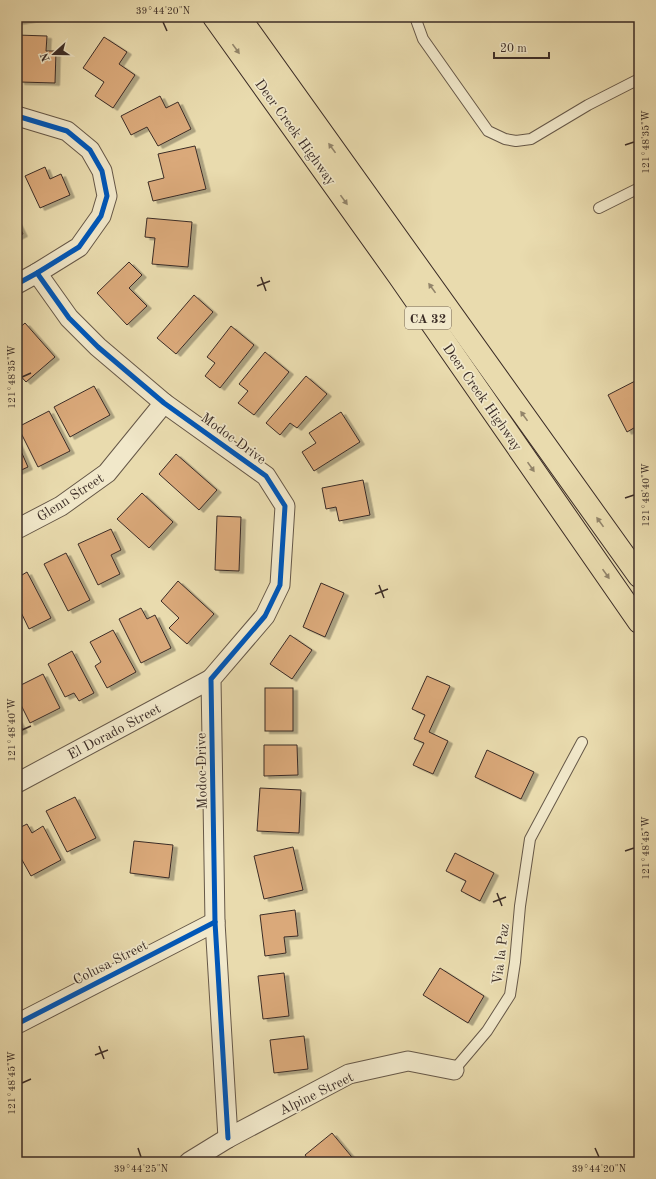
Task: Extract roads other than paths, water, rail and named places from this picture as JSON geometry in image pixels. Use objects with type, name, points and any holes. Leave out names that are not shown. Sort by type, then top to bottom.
[{"type":"main road","name":"Deer Creek Highway","points":[[214,17],[399,276],[639,622]]},
{"type":"main road","name":"Deer Creek Highway","points":[[239,17],[639,576]]},
{"type":"street","points":[[17,116],[67,131],[90,150],[102,171],[107,196],[101,216],[79,247],[17,284]]},
{"type":"street","name":"Modoc Drive","points":[[37,273],[68,318],[98,347],[164,403],[266,476],[285,506],[280,584],[265,616],[211,679],[215,922],[228,1138]]},
{"type":"street","name":"Glenn Street","points":[[17,530],[60,506],[107,473],[164,403]]},
{"type":"street","name":"El Dorado Street","points":[[17,783],[211,679]]},
{"type":"street","name":"Colusa Street","points":[[17,1024],[215,922]]},
{"type":"street","name":"Alpine Street","points":[[189,1162],[228,1138],[349,1074],[408,1061],[454,1070]]},
{"type":"lane","points":[[415,17],[423,39],[488,131],[505,139],[531,139],[588,105],[639,79]]},
{"type":"lane","points":[[600,208],[639,188]]},
{"type":"lane","name":"Via la Paz","points":[[454,1070],[487,1031],[510,994],[516,962],[520,906],[530,839],[582,742]]}]
